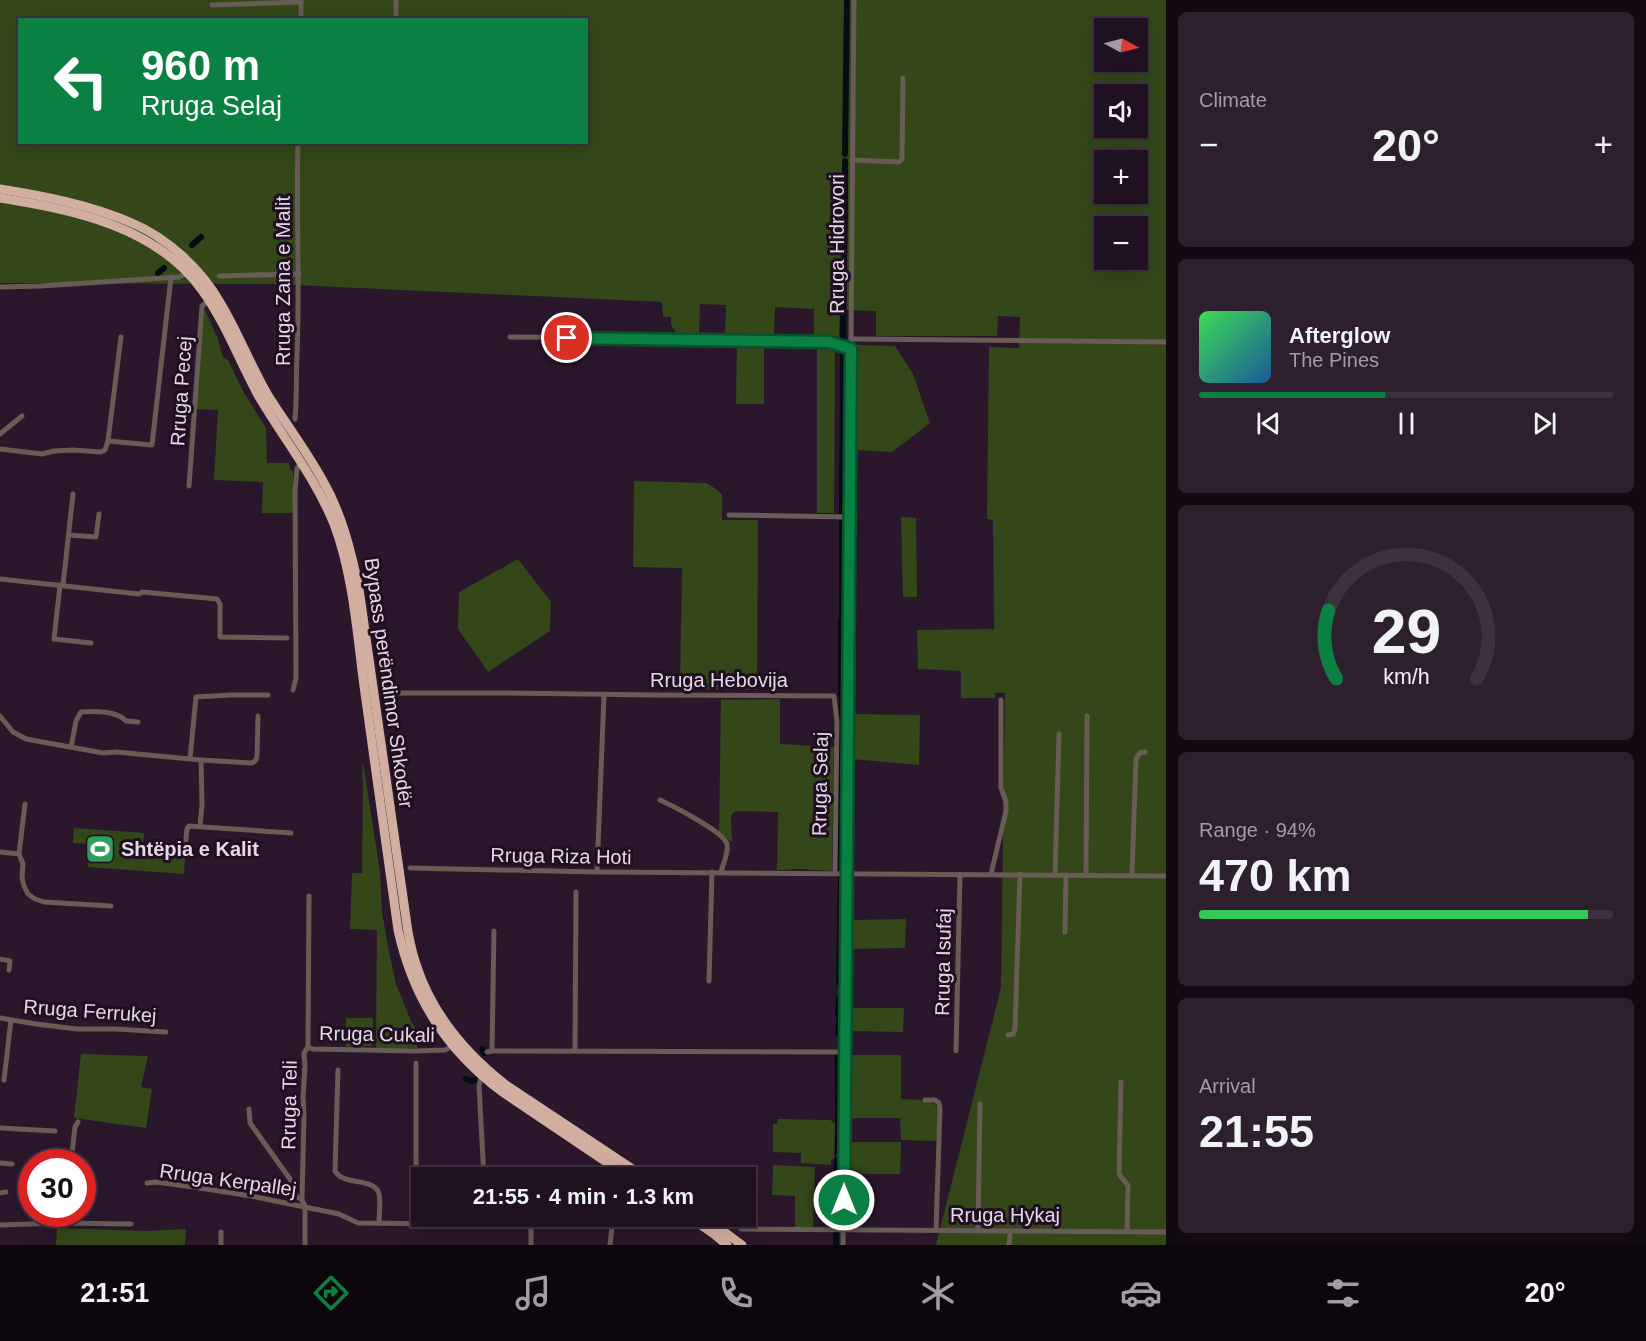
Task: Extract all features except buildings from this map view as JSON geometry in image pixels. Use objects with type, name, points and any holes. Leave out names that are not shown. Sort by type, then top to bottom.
[{"type":"highway","name":"Bypass perëndimor Shkodër","points":[[0,189],[65,201],[133,223],[183,256],[213,291],[268,395],[324,482],[352,553],[359,588],[408,932],[427,993],[457,1040],[486,1070],[629,1167]]},
{"type":"highway","name":"Bypass perëndimor Shkodër","points":[[0,198],[57,208],[135,234],[155,246],[187,273],[209,300],[259,397],[321,495],[341,545],[348,575],[398,930],[417,990],[434,1021],[481,1077],[614,1167]]},
{"type":"highway","points":[[703,1227],[727,1245]]},
{"type":"highway","points":[[718,1227],[742,1245]]},
{"type":"street","points":[[396,0],[396,18]]},
{"type":"street","name":"Rruga Hidrovori","points":[[843,1245],[854,0]]},
{"type":"street","points":[[212,5],[301,1],[301,18]]},
{"type":"street","points":[[852,160],[898,162],[902,159],[903,78]]},
{"type":"street","name":"Rruga Zana e Malit","points":[[295,419],[298,387],[298,144]]},
{"type":"street","points":[[0,287],[179,277],[187,273]]},
{"type":"street","points":[[219,276],[299,274]]},
{"type":"street","points":[[108,441],[152,445],[171,277]]},
{"type":"street","name":"Rruga Pecej","points":[[189,486],[202,306],[209,300]]},
{"type":"street","points":[[0,449],[42,454],[54,451],[101,452],[105,450],[121,337]]},
{"type":"street","points":[[510,337],[829,342],[851,349]]},
{"type":"street","points":[[851,339],[1166,342]]},
{"type":"street","points":[[0,434],[22,416]]},
{"type":"street","points":[[293,690],[296,678],[295,491],[297,468],[302,462]]},
{"type":"street","points":[[73,494],[54,639],[91,643]]},
{"type":"street","points":[[69,535],[96,537],[99,514]]},
{"type":"street","points":[[729,515],[849,517]]},
{"type":"street","points":[[0,579],[139,594],[142,592],[217,599],[220,604],[220,637],[287,638]]},
{"type":"street","name":"Rruga Hebovija","points":[[387,693],[834,696]]},
{"type":"street","points":[[190,758],[196,697],[268,695]]},
{"type":"street","points":[[597,872],[604,695]]},
{"type":"street","name":"Rruga Selaj","points":[[834,696],[837,721],[835,873]]},
{"type":"street","points":[[991,874],[1006,811],[1006,802],[1000,783],[1001,700]]},
{"type":"street","points":[[71,747],[76,721],[81,712],[115,714],[122,716],[126,721],[138,722]]},
{"type":"street","points":[[0,716],[20,737],[103,753],[116,752],[252,763],[256,760],[258,716]]},
{"type":"street","points":[[1086,875],[1087,716]]},
{"type":"street","points":[[1055,875],[1059,734]]},
{"type":"street","points":[[1132,875],[1136,759],[1140,753],[1145,752]]},
{"type":"street","points":[[200,826],[201,760]]},
{"type":"street","points":[[660,800],[688,814],[723,838],[728,848],[721,872]]},
{"type":"street","points":[[25,804],[19,854],[23,864],[22,878],[28,894],[44,902],[111,906]]},
{"type":"street","points":[[184,857],[189,826],[291,833]]},
{"type":"street","points":[[0,852],[19,854]]},
{"type":"street","name":"Rruga Riza Hoti","points":[[410,868],[597,872],[846,873]]},
{"type":"street","points":[[709,981],[712,872]]},
{"type":"street","points":[[846,873],[1166,876]]},
{"type":"street","name":"Rruga Isufaj","points":[[956,1051],[960,874]]},
{"type":"street","points":[[1008,1035],[1013,1034],[1015,1029],[1020,874]]},
{"type":"street","points":[[1065,932],[1066,875]]},
{"type":"street","points":[[575,1051],[576,892]]},
{"type":"street","name":"Rruga Cukali","points":[[309,896],[308,1047],[313,1049],[415,1051],[445,1050],[453,1046]]},
{"type":"street","points":[[494,931],[489,1052],[845,1052]]},
{"type":"street","points":[[0,959],[10,961],[9,970]]},
{"type":"street","name":"Rruga Ferrukej","points":[[0,1018],[77,1029],[166,1032]]},
{"type":"street","name":"Rruga Ferrukej","points":[[4,1080],[11,1020]]},
{"type":"street","name":"Rruga Teli","points":[[305,1245],[305,1206],[302,1200],[303,1096],[304,1053],[308,1047]]},
{"type":"street","points":[[416,1064],[416,1167]]},
{"type":"street","points":[[338,1070],[335,1171],[341,1178],[376,1188],[380,1199],[379,1223]]},
{"type":"street","points":[[481,1077],[479,1086],[483,1167]]},
{"type":"street","points":[[1121,1082],[1119,1173],[1120,1178],[1128,1186],[1127,1231]]},
{"type":"street","points":[[925,1100],[935,1100],[939,1103],[940,1109],[936,1230]]},
{"type":"street","points":[[978,1230],[981,1104]]},
{"type":"street","name":"Rruga Teli","points":[[249,1109],[250,1123],[290,1179],[296,1197],[302,1200]]},
{"type":"street","points":[[72,1149],[75,1126],[78,1122]]},
{"type":"street","points":[[0,1128],[55,1131]]},
{"type":"street","points":[[0,1163],[12,1164]]},
{"type":"street","name":"Rruga Kerpallej","points":[[147,1184],[156,1182],[205,1188],[305,1206],[339,1214],[358,1223],[411,1224]]},
{"type":"street","points":[[96,1223],[130,1224]]},
{"type":"street","points":[[0,1225],[18,1224]]},
{"type":"street","points":[[531,1227],[531,1245]]},
{"type":"street","points":[[610,1245],[612,1227]]},
{"type":"street","name":"Rruga Hykaj","points":[[741,1229],[1166,1232]]},
{"type":"street","points":[[221,1232],[221,1245]]},
{"type":"street","points":[[1009,1245],[1010,1235]]},
{"type":"green space","points":[[0,0],[1166,0],[1166,1245],[936,1245],[1001,988],[1005,693],[995,693],[995,698],[961,698],[961,671],[918,669],[917,630],[994,629],[993,520],[987,519],[989,347],[1019,348],[1020,317],[998,316],[997,336],[876,336],[876,311],[840,310],[839,337],[814,336],[814,309],[775,307],[774,337],[725,336],[726,305],[700,304],[699,335],[678,335],[671,325],[671,317],[663,317],[662,302],[273,284],[0,283]]},
{"type":"green space","points":[[203,309],[218,339],[223,357],[228,360],[243,391],[266,428],[267,463],[289,463],[293,472],[293,512],[291,513],[262,513],[263,482],[214,480],[218,410],[195,409]]},
{"type":"green space","points":[[857,345],[895,346],[913,374],[930,423],[892,452],[856,450]]},
{"type":"green space","points":[[737,346],[764,347],[764,404],[736,404]]},
{"type":"green space","points":[[817,347],[835,347],[834,513],[817,513]]},
{"type":"green space","points":[[634,481],[706,483],[722,495],[722,520],[758,520],[757,690],[680,689],[682,568],[633,567]]},
{"type":"green space","points":[[901,517],[916,518],[917,597],[903,597]]},
{"type":"green space","points":[[518,559],[551,602],[550,631],[488,672],[458,629],[459,592]]},
{"type":"green space","points":[[780,699],[780,744],[834,747],[832,871],[777,870],[778,812],[737,811],[731,818],[732,842],[719,832],[721,700]]},
{"type":"green space","points":[[852,714],[920,715],[919,765],[852,759]]},
{"type":"green space","points":[[362,763],[380,872],[382,912],[389,952],[396,984],[416,1029],[417,1048],[376,1048],[377,930],[350,929],[352,873],[362,873]]},
{"type":"green space","points":[[74,828],[144,833],[143,848],[182,851],[182,859],[185,859],[184,874],[88,867],[90,844],[73,843]]},
{"type":"green space","points":[[906,919],[905,948],[850,949],[851,920]]},
{"type":"green space","points":[[850,1008],[904,1008],[903,1032],[851,1031]]},
{"type":"green space","points":[[346,1018],[373,1018],[372,1046],[346,1047]]},
{"type":"green space","points":[[81,1054],[148,1056],[141,1087],[152,1089],[146,1128],[74,1118]]},
{"type":"green space","points":[[849,1055],[901,1055],[901,1099],[925,1101],[938,1107],[938,1141],[901,1140],[900,1118],[849,1118]]},
{"type":"green space","points":[[778,1119],[830,1120],[835,1123],[834,1159],[831,1159],[831,1165],[801,1163],[801,1153],[773,1152],[773,1124],[777,1124]]},
{"type":"green space","points":[[848,1142],[901,1142],[900,1174],[847,1174]]},
{"type":"green space","points":[[773,1165],[815,1167],[813,1227],[795,1227],[795,1196],[772,1195]]},
{"type":"green space","points":[[57,1228],[147,1231],[186,1229],[185,1245],[56,1245]]},
{"type":"waterway","points":[[845,154],[847,0]]},
{"type":"waterway","points":[[845,161],[845,198]]},
{"type":"waterway","points":[[843,345],[845,202]]},
{"type":"waterway","points":[[192,245],[201,237]]},
{"type":"waterway","points":[[158,273],[164,268]]},
{"type":"waterway","points":[[842,512],[843,350]]},
{"type":"waterway","points":[[842,520],[842,550]]},
{"type":"waterway","points":[[842,555],[842,583]]},
{"type":"waterway","points":[[842,589],[842,617]]},
{"type":"waterway","points":[[841,621],[841,695]]},
{"type":"waterway","points":[[840,871],[842,697]]},
{"type":"waterway","points":[[840,924],[841,877]]},
{"type":"waterway","points":[[839,983],[840,929]]},
{"type":"waterway","points":[[838,1014],[839,999]]},
{"type":"waterway","points":[[838,1033],[839,1020]]},
{"type":"waterway","points":[[482,1049],[484,1053]]},
{"type":"waterway","points":[[837,1055],[838,1067]]},
{"type":"waterway","points":[[838,1072],[838,1088]]},
{"type":"waterway","points":[[466,1079],[475,1080]]},
{"type":"waterway","points":[[838,1093],[838,1152]]},
{"type":"waterway","points":[[837,1160],[837,1190]]},
{"type":"waterway","points":[[836,1231],[836,1245]]},
{"type":"place","name":"Shtëpia e Kalit","points":[[100,849]]},
{"type":"route","points":[[567,338],[829,342],[851,349],[844,1200]]}]
